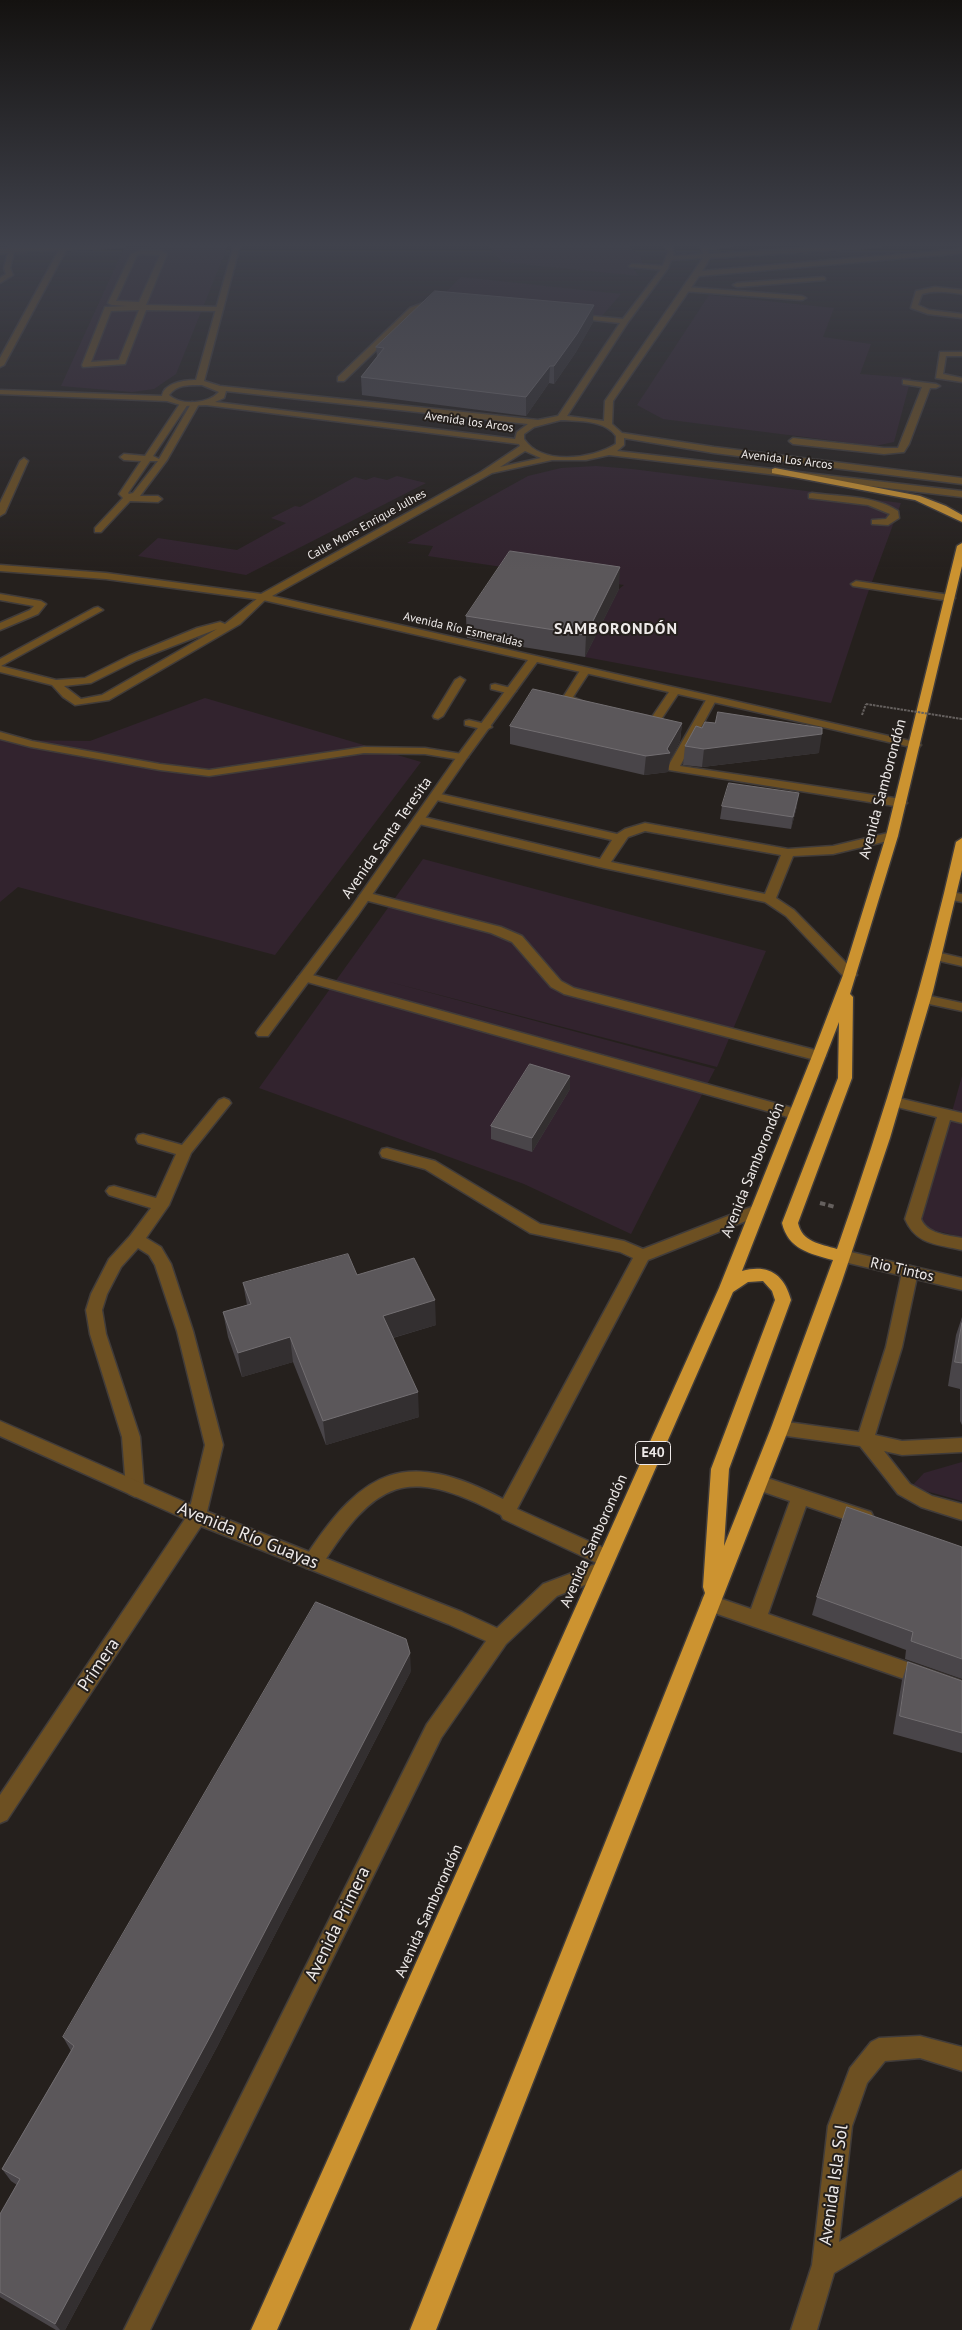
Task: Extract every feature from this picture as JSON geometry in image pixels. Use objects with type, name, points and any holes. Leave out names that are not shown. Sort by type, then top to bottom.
[{"type":"highway","points":[[775,471],[917,498],[943,508],[962,519]]},
{"type":"highway","name":"Avenida Samborondón","points":[[264,2330],[727,1288],[819,1056],[848,980],[892,836],[962,546]]},
{"type":"highway","points":[[423,2330],[780,1428],[842,1256],[894,1102],[936,956],[956,897],[962,842]]},
{"type":"highway","points":[[842,1256],[805,1245],[795,1239],[790,1223],[844,1078],[848,980]]},
{"type":"highway","points":[[710,1603],[720,1469],[783,1300],[782,1289],[774,1279],[760,1274],[736,1279],[727,1288]]},
{"type":"street","points":[[90,354],[86,365],[122,362],[125,354]]},
{"type":"street","points":[[168,399],[165,395],[171,388],[199,383],[207,354]]},
{"type":"street","points":[[341,379],[367,354]]},
{"type":"street","points":[[561,418],[603,354]]},
{"type":"street","points":[[608,452],[620,445],[620,435],[608,425],[609,401],[641,354]]},
{"type":"street","points":[[962,354],[943,354],[939,376],[962,380]]},
{"type":"street","points":[[906,382],[962,388]]},
{"type":"street","name":"Avenida los Arcos","points":[[199,383],[220,388],[536,422],[561,418],[578,418],[608,425]]},
{"type":"street","points":[[793,441],[884,451],[901,450],[927,385]]},
{"type":"street","points":[[206,403],[221,396],[223,392],[220,388]]},
{"type":"street","name":"Avenida los Arcos","points":[[0,392],[168,399],[184,404],[206,403],[523,444],[552,457]]},
{"type":"street","points":[[158,499],[128,498],[122,494],[184,404]]},
{"type":"street","points":[[98,530],[128,498],[136,495],[163,460],[195,404]]},
{"type":"street","points":[[523,444],[519,436],[522,431],[536,422]]},
{"type":"street","name":"Avenida Los Arcos","points":[[620,435],[714,450],[962,481]]},
{"type":"street","points":[[158,442],[174,443]]},
{"type":"street","name":"Calle Mons Enrique Julhes","points":[[56,684],[67,695],[79,702],[105,698],[236,622],[263,597],[484,474],[523,444]]},
{"type":"street","points":[[707,462],[714,450]]},
{"type":"street","name":"Avenida Los Arcos","points":[[552,457],[582,458],[608,452],[707,462],[962,494]]},
{"type":"street","name":"Calle Mons Enrique Julhes","points":[[484,474],[552,457]]},
{"type":"street","points":[[124,458],[163,460]]},
{"type":"street","points":[[0,513],[24,461]]},
{"type":"street","points":[[812,496],[879,505],[890,509],[894,513],[894,518],[888,522],[875,522]]},
{"type":"street","name":"Avenida Río Esmeraldas","points":[[0,568],[106,576],[263,597],[915,745]]},
{"type":"street","points":[[856,584],[950,598]]},
{"type":"street","points":[[0,597],[41,604],[34,612],[0,627]]},
{"type":"street","points":[[0,663],[98,610]]},
{"type":"street","points":[[0,668],[56,684],[88,681],[133,658],[201,630],[236,622]]},
{"type":"street","name":"Avenida Santa Teresita","points":[[264,1033],[420,820],[462,757],[534,659]]},
{"type":"street","points":[[585,671],[567,699],[597,707]]},
{"type":"street","points":[[438,716],[460,680]]},
{"type":"street","points":[[495,687],[511,691]]},
{"type":"street","points":[[625,714],[655,720],[675,691]]},
{"type":"street","points":[[710,700],[673,768],[901,803]]},
{"type":"street","points":[[469,723],[486,726]]},
{"type":"street","points":[[0,735],[31,744],[141,764],[209,772],[364,750],[425,751],[462,757]]},
{"type":"street","points":[[436,797],[618,838]]},
{"type":"street","points":[[420,820],[604,864],[769,899],[790,913],[848,980]]},
{"type":"street","points":[[604,864],[618,838],[633,828],[645,827],[788,853],[833,850],[892,836]]},
{"type":"street","points":[[769,899],[788,853]]},
{"type":"street","points":[[365,896],[496,930],[517,939],[556,984],[569,990],[819,1056]]},
{"type":"street","points":[[936,956],[962,962]]},
{"type":"street","points":[[305,977],[795,1114]]},
{"type":"street","points":[[925,999],[962,1007]]},
{"type":"street","points":[[894,1102],[962,1118]]},
{"type":"street","points":[[135,1489],[131,1437],[98,1334],[94,1310],[98,1294],[115,1263],[136,1240],[161,1206],[185,1151],[224,1103]]},
{"type":"street","points":[[945,1114],[913,1219],[917,1229],[930,1237],[962,1244]]},
{"type":"street","points":[[143,1139],[185,1151]]},
{"type":"street","points":[[387,1153],[430,1165],[536,1229],[624,1247],[642,1256]]},
{"type":"street","points":[[114,1191],[161,1206]]},
{"type":"street","points":[[507,1510],[642,1256],[756,1211]]},
{"type":"street","points":[[136,1240],[155,1251],[163,1264],[185,1331],[214,1445],[197,1516]]},
{"type":"street","name":"Rio Tintos","points":[[842,1256],[962,1284]]},
{"type":"street","points":[[865,1440],[894,1347],[910,1272]]},
{"type":"street","name":"Avenida Río Guayas","points":[[0,1428],[197,1516],[455,1618],[499,1638]]},
{"type":"street","points":[[780,1428],[865,1440],[902,1448],[962,1445]]},
{"type":"street","points":[[865,1440],[904,1489],[927,1502],[962,1512]]},
{"type":"street","points":[[313,1562],[330,1534],[356,1504],[380,1486],[414,1480],[440,1482],[467,1490],[604,1564]]},
{"type":"street","points":[[758,1483],[881,1523]]},
{"type":"street","points":[[757,1619],[800,1497]]},
{"type":"street","name":"Primera","points":[[0,1813],[197,1516]]},
{"type":"street","name":"Avenida Primera","points":[[137,2330],[434,1731],[499,1638],[550,1590],[604,1564]]},
{"type":"street","points":[[710,1603],[962,1690]]},
{"type":"street","name":"Avenida Isla Sol","points":[[804,2330],[824,2265],[840,2126],[858,2076],[879,2050],[920,2047],[962,2058]]},
{"type":"street","name":"Avenida Isla Sol","points":[[824,2265],[962,2182]]},
{"type":"path","points":[[860,719],[866,704],[962,719]]},
{"type":"shaded area","points":[[76,354],[184,354],[176,374],[154,389],[132,392],[61,386]]},
{"type":"shaded area","points":[[671,354],[867,354],[860,374],[911,378],[894,442],[875,446],[663,419],[637,405]]},
{"type":"shaded area","points":[[596,466],[901,503],[866,598],[831,703],[585,657],[619,589],[624,585],[428,556],[433,546],[407,543],[528,476],[561,468]]},
{"type":"shaded area","points":[[397,476],[426,483],[246,575],[138,556],[158,538],[237,550],[286,523],[271,518],[295,506],[300,507],[355,477],[366,480],[374,477],[387,480]]},
{"type":"shaded area","points":[[205,698],[421,762],[275,955],[18,887],[0,902],[0,740],[90,741]]},
{"type":"shaded area","points":[[423,859],[766,951],[717,1067],[386,981],[715,1069],[631,1234],[524,1184],[259,1088]]},
{"type":"shaded area","points":[[962,1076],[962,1237],[920,1227]]},
{"type":"shaded area","points":[[962,1462],[962,1501],[911,1487],[924,1473]]},
{"type":"building","points":[[379,354],[563,354],[554,366],[550,366],[526,397],[361,377]]},
{"type":"building","points":[[510,551],[620,567],[586,635],[466,616]]},
{"type":"building","points":[[533,689],[682,723],[667,749],[670,753],[646,756],[510,726]]},
{"type":"building","points":[[718,712],[822,728],[822,734],[704,749],[685,746],[696,726],[702,728],[705,722],[715,723]]},
{"type":"building","points":[[729,783],[799,793],[793,817],[722,806]]},
{"type":"building","points":[[530,1064],[570,1076],[532,1138],[491,1126]]},
{"type":"building","points":[[348,1254],[357,1275],[414,1258],[435,1300],[383,1316],[418,1392],[323,1421],[290,1337],[238,1353],[223,1312],[251,1304],[243,1283]]},
{"type":"building","points":[[962,1323],[962,1363],[955,1362]]},
{"type":"building","points":[[847,1507],[962,1547],[962,1659],[911,1641],[913,1632],[817,1597]]},
{"type":"building","points":[[316,1602],[406,1639],[410,1653],[212,2033],[55,2324],[0,2292],[0,2214],[20,2179],[2,2169],[74,2046],[63,2037]]},
{"type":"building","points":[[908,1662],[962,1681],[962,1733],[900,1716]]},
{"type":"district","name":"SAMBORONDÓN","points":[[616,629]]}]
